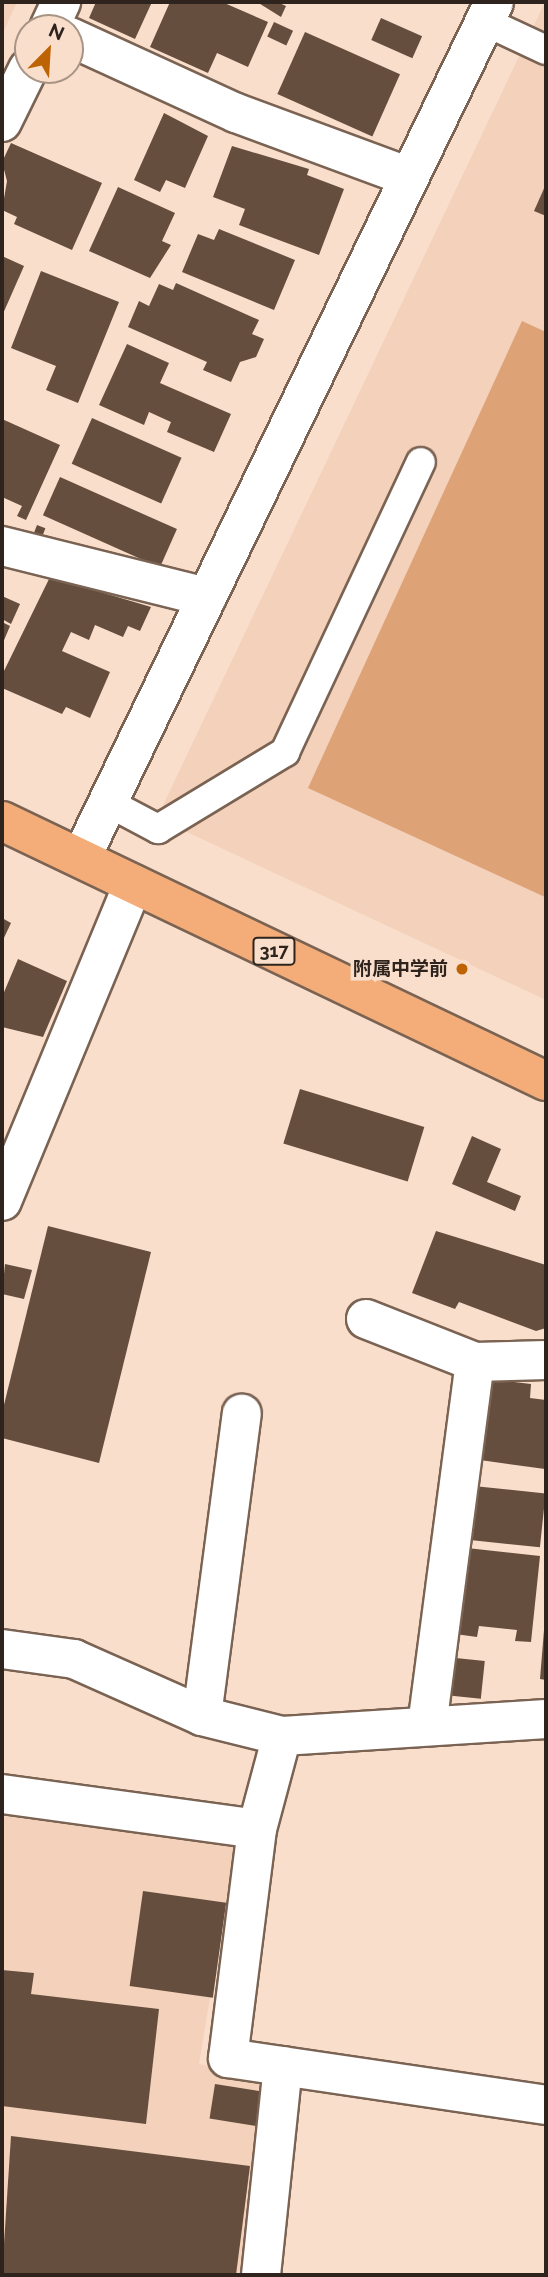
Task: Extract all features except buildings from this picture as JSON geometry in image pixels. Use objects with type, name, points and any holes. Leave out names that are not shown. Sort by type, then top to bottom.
[{"type":"highway","name":"317","points":[[2,821],[546,1082]]},
{"type":"street","points":[[81,858],[489,11]]},
{"type":"street","points":[[84,43],[236,113],[409,177]]},
{"type":"street","points":[[2,122],[21,84]]},
{"type":"street","points":[[2,546],[207,597]]},
{"type":"street","points":[[2,1201],[133,884]]},
{"type":"street","points":[[366,1319],[475,1362],[546,1360]]},
{"type":"street","points":[[427,1726],[475,1362]]},
{"type":"street","points":[[202,1716],[242,1414]]},
{"type":"street","points":[[2,1648],[74,1659],[202,1716],[282,1736],[546,1718]]},
{"type":"street","points":[[282,1736],[257,1829],[228,2058],[546,2105]]},
{"type":"street","points":[[2,1794],[257,1829]]},
{"type":"street","points":[[261,2275],[284,2066]]},
{"type":"lane","points":[[489,11],[546,50]]},
{"type":"lane","points":[[107,802],[158,829],[285,752],[421,462]]},
{"type":"shaded area","points":[[2,2],[17,2],[2,35]]},
{"type":"shaded area","points":[[546,2],[546,1000],[157,818]]},
{"type":"shaded area","points":[[522,321],[546,332],[545,897],[308,788]]},
{"type":"shaded area","points":[[2,1816],[235,1846],[199,2064],[265,2078],[243,2275],[2,2275]]},
{"type":"place","name":"附属中学前","points":[[462,969]]}]
